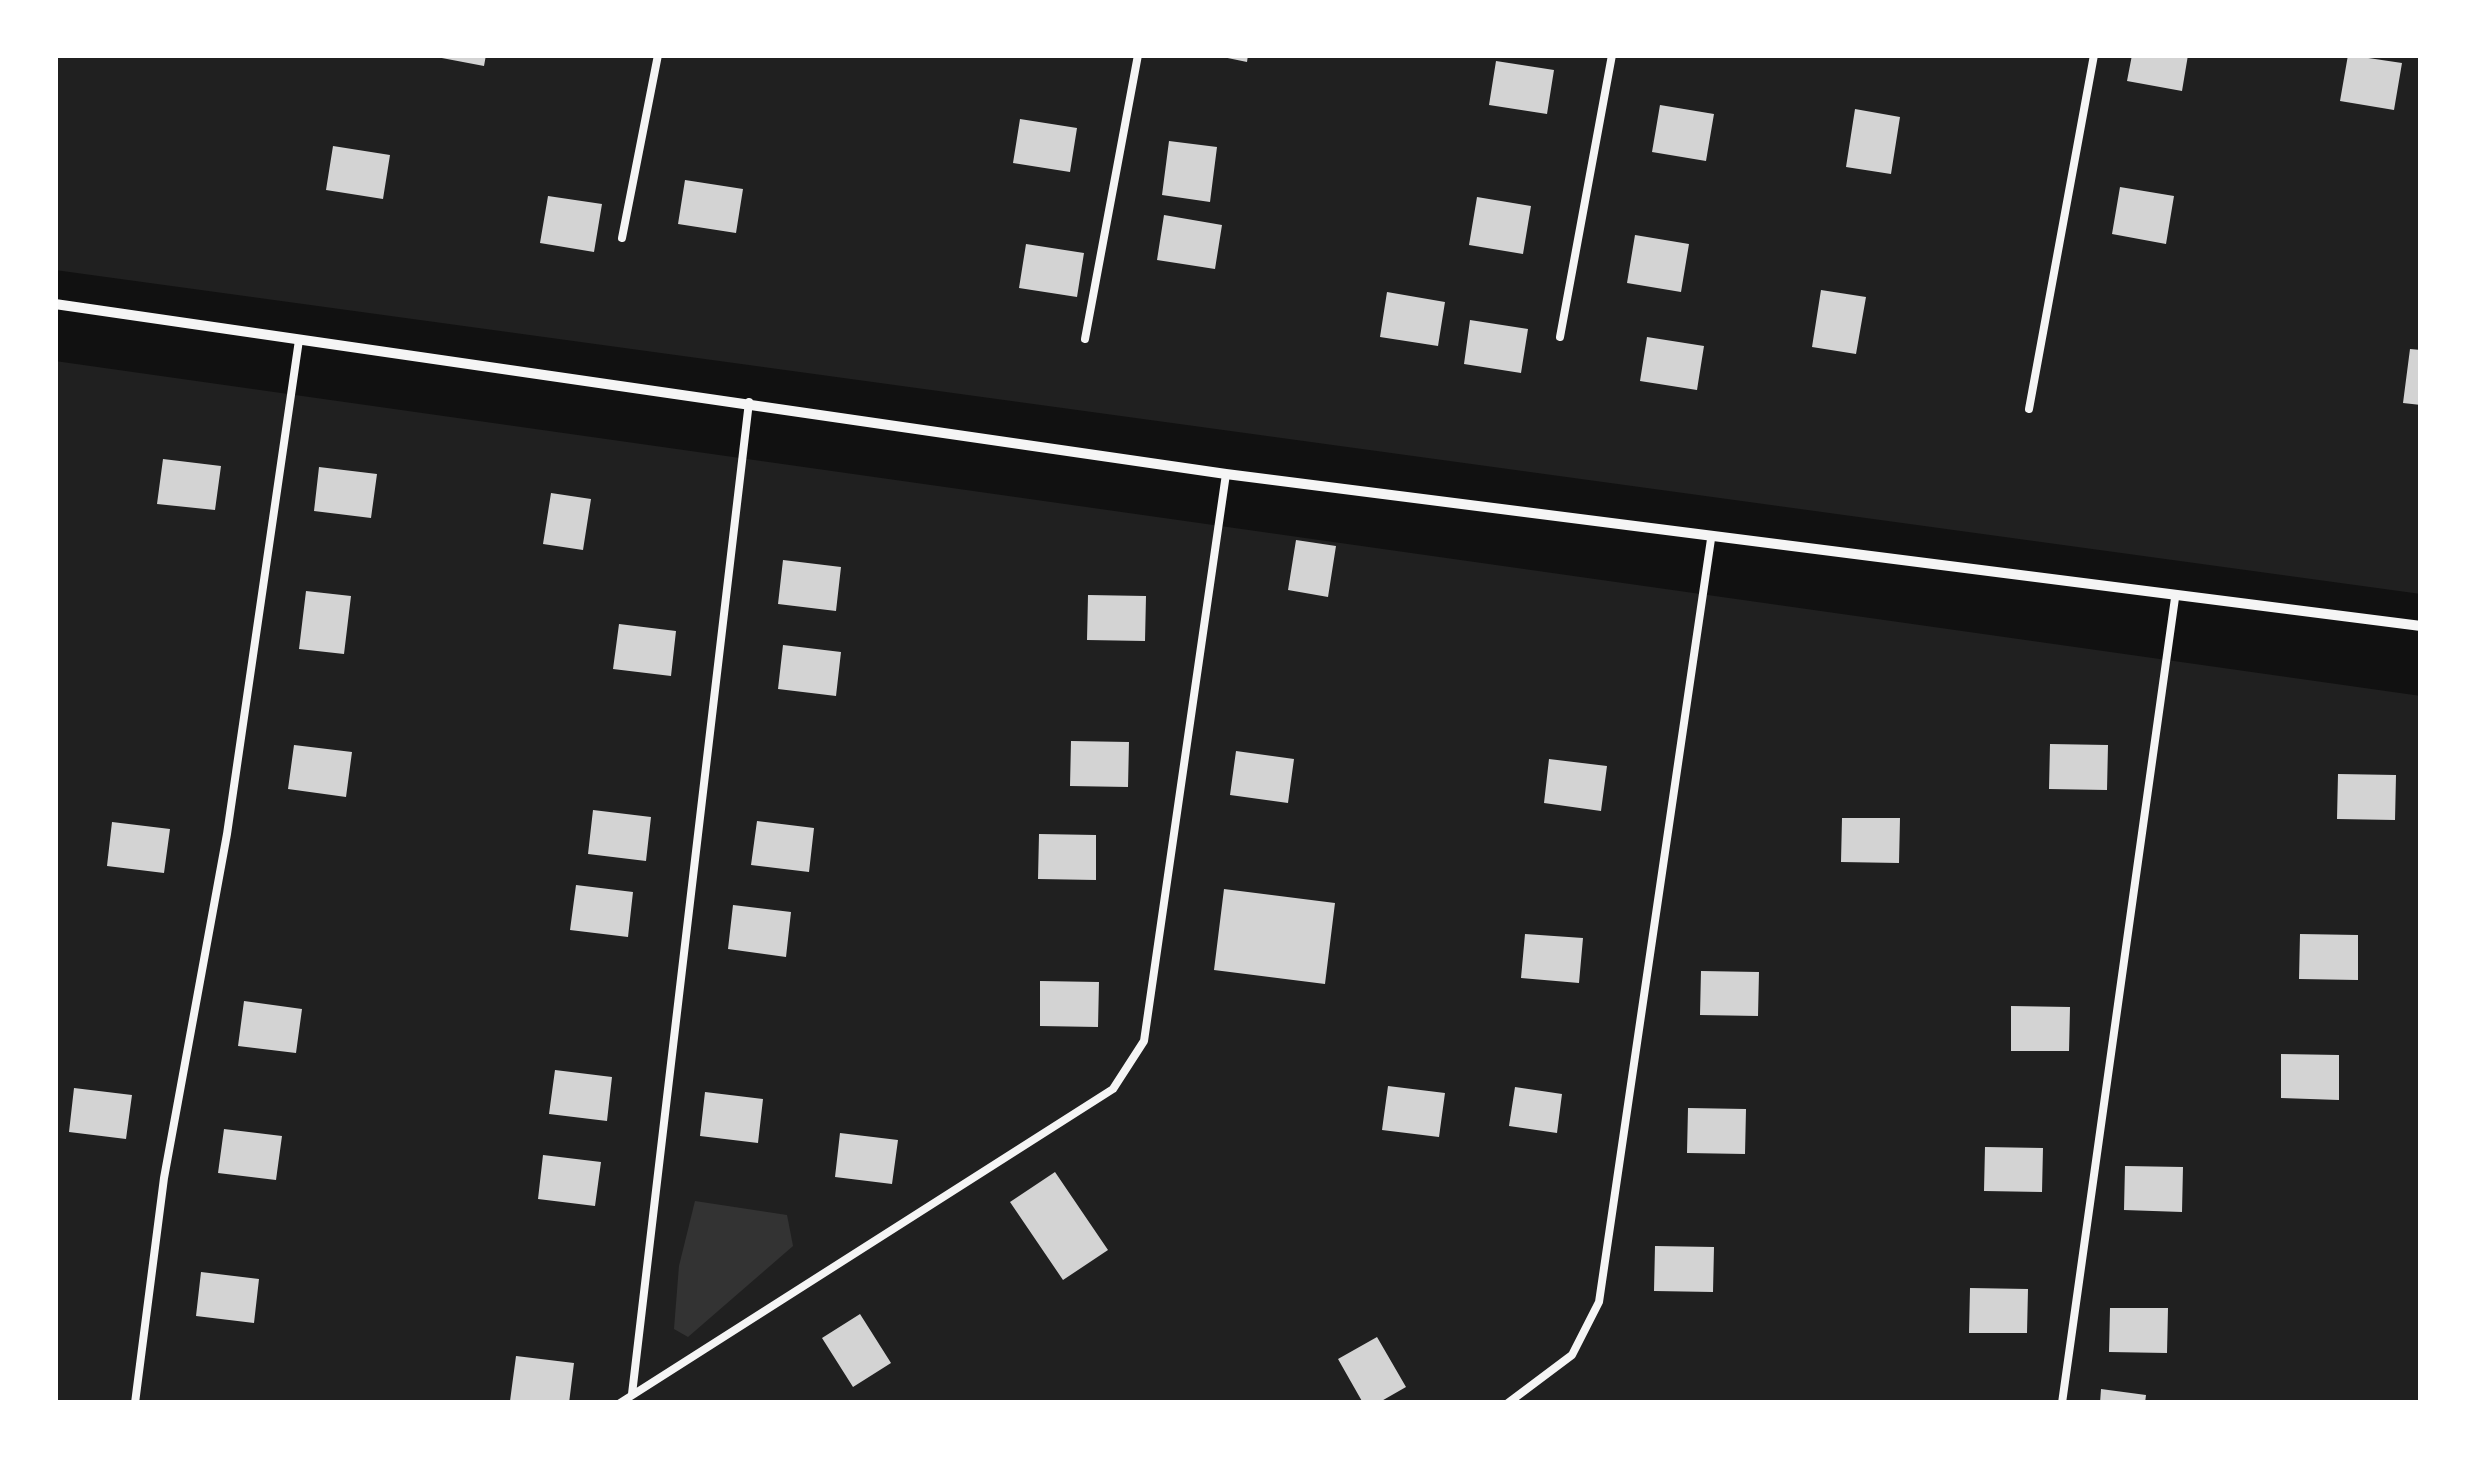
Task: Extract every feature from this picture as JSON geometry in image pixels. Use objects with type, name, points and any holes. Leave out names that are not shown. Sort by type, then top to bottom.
[{"type":"street","points":[[55,304],[1226,474],[2175,598],[2421,626]]},
{"type":"lane","points":[[622,238],[658,55]]},
{"type":"lane","points":[[1085,339],[1138,55]]},
{"type":"lane","points":[[1560,337],[1612,55]]},
{"type":"lane","points":[[2029,409],[2094,55]]},
{"type":"lane","points":[[135,1403],[164,1178],[227,834],[299,340]]},
{"type":"lane","points":[[632,1394],[749,402]]},
{"type":"lane","points":[[620,1403],[1113,1089],[1144,1040],[1226,474]]},
{"type":"lane","points":[[1508,1403],[1572,1355],[1599,1302],[1711,538]]},
{"type":"lane","points":[[2062,1403],[2175,598]]},
{"type":"shaded area","points":[[55,55],[2421,55],[2421,594],[55,270]]},
{"type":"shaded area","points":[[55,361],[2421,696],[2421,1403],[55,1403]]},
{"type":"shaded area","points":[[695,1201],[787,1215],[793,1246],[688,1337],[674,1329],[679,1266]]},
{"type":"building","points":[[426,55],[486,55],[484,66]]},
{"type":"building","points":[[1213,55],[1248,55],[1247,62]]},
{"type":"building","points":[[2132,55],[2188,55],[2182,91],[2127,81]]},
{"type":"building","points":[[2348,55],[2402,63],[2394,110],[2340,101]]},
{"type":"building","points":[[1496,61],[1554,70],[1547,114],[1489,105]]},
{"type":"building","points":[[1660,105],[1714,114],[1706,161],[1652,152]]},
{"type":"building","points":[[1855,109],[1900,117],[1891,174],[1846,167]]},
{"type":"building","points":[[1020,119],[1077,128],[1070,172],[1013,163]]},
{"type":"building","points":[[1169,141],[1217,147],[1210,202],[1162,195]]},
{"type":"building","points":[[333,146],[390,155],[383,199],[326,190]]},
{"type":"building","points":[[685,180],[743,189],[736,233],[678,224]]},
{"type":"building","points":[[2120,187],[2174,196],[2166,244],[2112,234]]},
{"type":"building","points":[[548,196],[602,204],[594,252],[540,243]]},
{"type":"building","points":[[1477,197],[1531,206],[1523,254],[1469,245]]},
{"type":"building","points":[[1164,215],[1222,225],[1215,269],[1157,260]]},
{"type":"building","points":[[1635,235],[1689,244],[1681,292],[1627,283]]},
{"type":"building","points":[[1026,244],[1084,253],[1077,297],[1019,288]]},
{"type":"building","points":[[1821,290],[1866,297],[1856,354],[1812,347]]},
{"type":"building","points":[[1387,292],[1445,302],[1438,346],[1380,337]]},
{"type":"building","points":[[1470,320],[1528,329],[1521,373],[1464,364]]},
{"type":"building","points":[[1647,337],[1704,346],[1697,390],[1640,381]]},
{"type":"building","points":[[2410,349],[2421,350],[2421,405],[2403,403]]},
{"type":"building","points":[[163,459],[221,466],[215,510],[157,504]]},
{"type":"building","points":[[319,467],[377,474],[371,518],[314,511]]},
{"type":"building","points":[[551,493],[591,499],[583,550],[543,544]]},
{"type":"building","points":[[1296,540],[1336,546],[1328,597],[1288,590]]},
{"type":"building","points":[[783,560],[841,567],[836,611],[778,604]]},
{"type":"building","points":[[306,591],[351,596],[344,654],[299,649]]},
{"type":"building","points":[[1088,595],[1146,596],[1145,641],[1087,640]]},
{"type":"building","points":[[619,624],[676,631],[671,676],[613,669]]},
{"type":"building","points":[[783,645],[841,652],[836,696],[778,689]]},
{"type":"building","points":[[1071,741],[1129,742],[1128,787],[1070,786]]},
{"type":"building","points":[[2050,744],[2108,745],[2107,790],[2049,789]]},
{"type":"building","points":[[294,745],[352,752],[346,797],[288,789]]},
{"type":"building","points":[[1236,751],[1294,759],[1288,803],[1230,795]]},
{"type":"building","points":[[1549,759],[1607,766],[1601,811],[1544,803]]},
{"type":"building","points":[[2338,774],[2396,775],[2395,820],[2337,819]]},
{"type":"building","points":[[593,810],[651,817],[646,861],[588,854]]},
{"type":"building","points":[[1842,818],[1900,818],[1899,863],[1841,862]]},
{"type":"building","points":[[757,821],[814,828],[809,872],[751,865]]},
{"type":"building","points":[[112,822],[170,829],[164,873],[107,866]]},
{"type":"building","points":[[1039,834],[1096,835],[1096,880],[1038,879]]},
{"type":"building","points":[[576,885],[633,892],[628,937],[570,930]]},
{"type":"building","points":[[1224,889],[1335,903],[1325,984],[1214,970]]},
{"type":"building","points":[[733,905],[791,912],[786,957],[728,949]]},
{"type":"building","points":[[1525,934],[1583,938],[1579,983],[1521,978]]},
{"type":"building","points":[[2300,934],[2358,935],[2358,980],[2299,979]]},
{"type":"building","points":[[1701,971],[1759,972],[1758,1016],[1700,1015]]},
{"type":"building","points":[[1040,981],[1099,982],[1098,1027],[1040,1026]]},
{"type":"building","points":[[244,1001],[302,1009],[296,1053],[238,1046]]},
{"type":"building","points":[[2011,1006],[2070,1007],[2069,1051],[2011,1051]]},
{"type":"building","points":[[2281,1054],[2339,1055],[2339,1100],[2281,1098]]},
{"type":"building","points":[[555,1070],[612,1077],[607,1121],[549,1114]]},
{"type":"building","points":[[1388,1086],[1445,1093],[1439,1137],[1382,1130]]},
{"type":"building","points":[[1515,1087],[1562,1094],[1557,1133],[1509,1126]]},
{"type":"building","points":[[74,1088],[132,1095],[126,1139],[69,1132]]},
{"type":"building","points":[[705,1092],[763,1099],[758,1143],[700,1136]]},
{"type":"building","points":[[1688,1108],[1746,1109],[1745,1154],[1687,1153]]},
{"type":"building","points":[[224,1129],[282,1136],[276,1180],[218,1173]]},
{"type":"building","points":[[840,1133],[898,1140],[892,1184],[835,1177]]},
{"type":"building","points":[[1985,1147],[2043,1148],[2042,1192],[1984,1191]]},
{"type":"building","points":[[543,1155],[601,1162],[595,1206],[538,1199]]},
{"type":"building","points":[[2125,1166],[2183,1167],[2182,1212],[2124,1210]]},
{"type":"building","points":[[1055,1172],[1108,1250],[1063,1280],[1010,1202]]},
{"type":"building","points":[[1655,1246],[1714,1247],[1713,1292],[1654,1291]]},
{"type":"building","points":[[201,1272],[259,1279],[254,1323],[196,1316]]},
{"type":"building","points":[[1970,1288],[2028,1289],[2027,1333],[1969,1333]]},
{"type":"building","points":[[2110,1308],[2168,1308],[2167,1353],[2109,1352]]},
{"type":"building","points":[[860,1314],[891,1363],[853,1387],[822,1338]]},
{"type":"building","points":[[1377,1337],[1406,1387],[1378,1403],[1363,1403],[1338,1359]]},
{"type":"building","points":[[516,1356],[574,1363],[569,1403],[510,1401]]},
{"type":"building","points":[[2101,1389],[2146,1395],[2145,1403],[2100,1403]]}]
